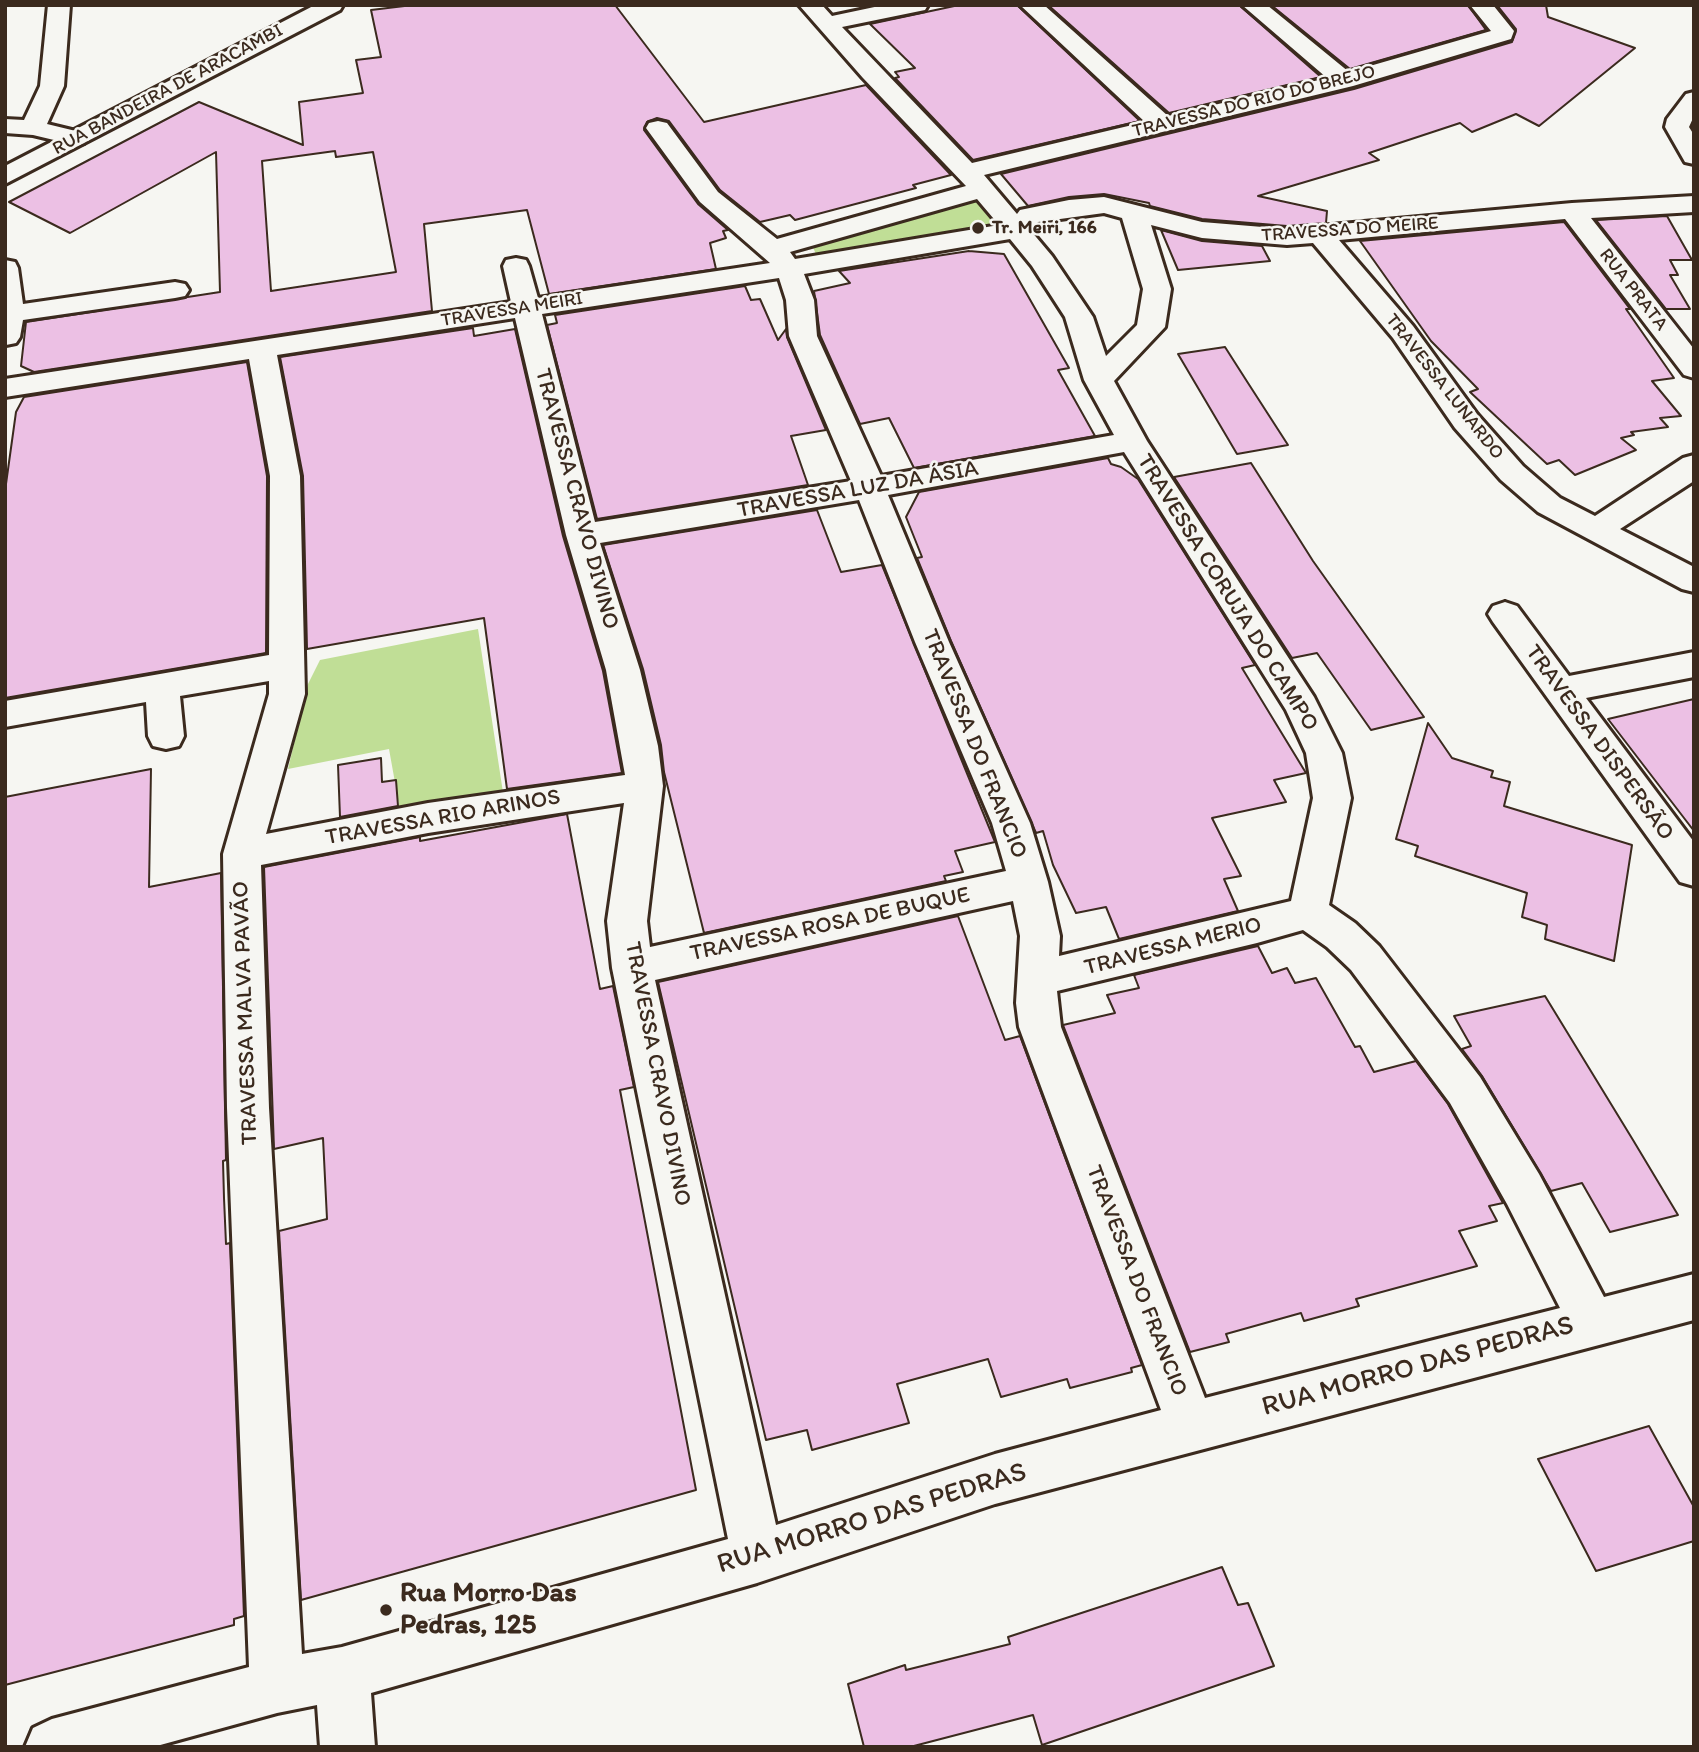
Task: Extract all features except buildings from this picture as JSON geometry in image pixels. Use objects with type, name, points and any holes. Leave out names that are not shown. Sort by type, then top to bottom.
[{"type":"street","points":[[33,128],[52,86],[59,5]]},
{"type":"street","points":[[818,14],[917,5]]},
{"type":"street","points":[[1031,5],[1163,125]]},
{"type":"street","points":[[1253,5],[1345,81]]},
{"type":"street","name":"TRAVESSA DO RIO DO BREJO","points":[[780,259],[975,180],[1163,125],[1345,81],[1503,34],[1480,5]]},
{"type":"street","name":"RUA BANDEIRA DE ARACAMBI","points":[[5,176],[325,7]]},
{"type":"street","name":"TRAVESSA CORUJA DO CAMPO","points":[[818,14],[975,180],[1043,262],[1079,317],[1099,380],[1132,441],[1302,706],[1324,753],[1332,798],[1308,912]]},
{"type":"street","points":[[1694,99],[1679,119],[1677,127],[1694,159],[1683,164],[1694,180]]},
{"type":"street","points":[[5,127],[33,128],[75,138]]},
{"type":"street","points":[[658,128],[709,197],[780,259]]},
{"type":"street","name":"TRAVESSA DO MEIRE","points":[[1019,230],[1029,216],[1069,208],[1104,205],[1202,230],[1254,236],[1321,235],[1572,211],[1694,204]]},
{"type":"street","name":"RUA PRATA","points":[[1572,211],[1694,369]]},
{"type":"street","points":[[1099,380],[1151,327],[1156,307],[1157,289],[1134,213]]},
{"type":"street","name":"TRAVESSA MEIRI","points":[[5,388],[525,308],[780,259],[1019,230]]},
{"type":"street","name":"TRAVESSA LUNARDO","points":[[1321,235],[1403,332],[1466,421],[1512,473],[1549,505],[1694,581]]},
{"type":"street","name":"TRAVESSA DO FRANCIO","points":[[780,259],[800,300],[803,336],[1011,824],[1029,882],[1040,936],[1036,1003],[1040,1027],[1191,1426]]},
{"type":"street","name":"TRAVESSA CRAVO DIVINO","points":[[516,266],[582,535],[622,670],[640,746],[645,786],[627,921],[632,968],[757,1557]]},
{"type":"street","points":[[5,268],[8,327],[175,290]]},
{"type":"street","name":"TRAVESSA MALVA PAVÃO","points":[[261,347],[285,477],[288,695],[242,854],[248,1108],[277,1686]]},
{"type":"street","name":"TRAVESSA LUZ DA ÁSIA","points":[[582,535],[870,488],[1132,441]]},
{"type":"street","points":[[1595,530],[1694,465]]},
{"type":"street","name":"TRAVESSA DISPERSÃO","points":[[1504,614],[1694,871]]},
{"type":"street","points":[[1561,690],[1694,664]]},
{"type":"street","points":[[5,714],[287,665]]},
{"type":"street","points":[[162,688],[166,736]]},
{"type":"street","name":"TRAVESSA RIO ARINOS","points":[[242,854],[428,818],[645,786]]},
{"type":"street","name":"TRAVESSA ROSA DE BUQUE","points":[[632,968],[1029,882]]},
{"type":"street","points":[[1308,912],[1341,935],[1365,958],[1465,1090],[1523,1189],[1592,1322]]},
{"type":"street","name":"TRAVESSA MERIO","points":[[1037,977],[1088,968],[1308,912]]},
{"type":"street","name":"RUA MORRO DAS PEDRAS","points":[[52,1747],[277,1686],[342,1674],[757,1557],[995,1479],[1694,1297]]},
{"type":"street","points":[[342,1674],[348,1747]]},
{"type":"green space","points":[[976,199],[994,220],[992,227],[819,261],[811,243]]},
{"type":"green space","points":[[478,629],[504,799],[401,816],[389,749],[288,769],[308,684],[320,660]]},
{"type":"place","name":"Tr. Meiri, 166","points":[[978,228]]},
{"type":"place","name":"Rua Morro Das Pedras, 125","points":[[386,1610]]}]
